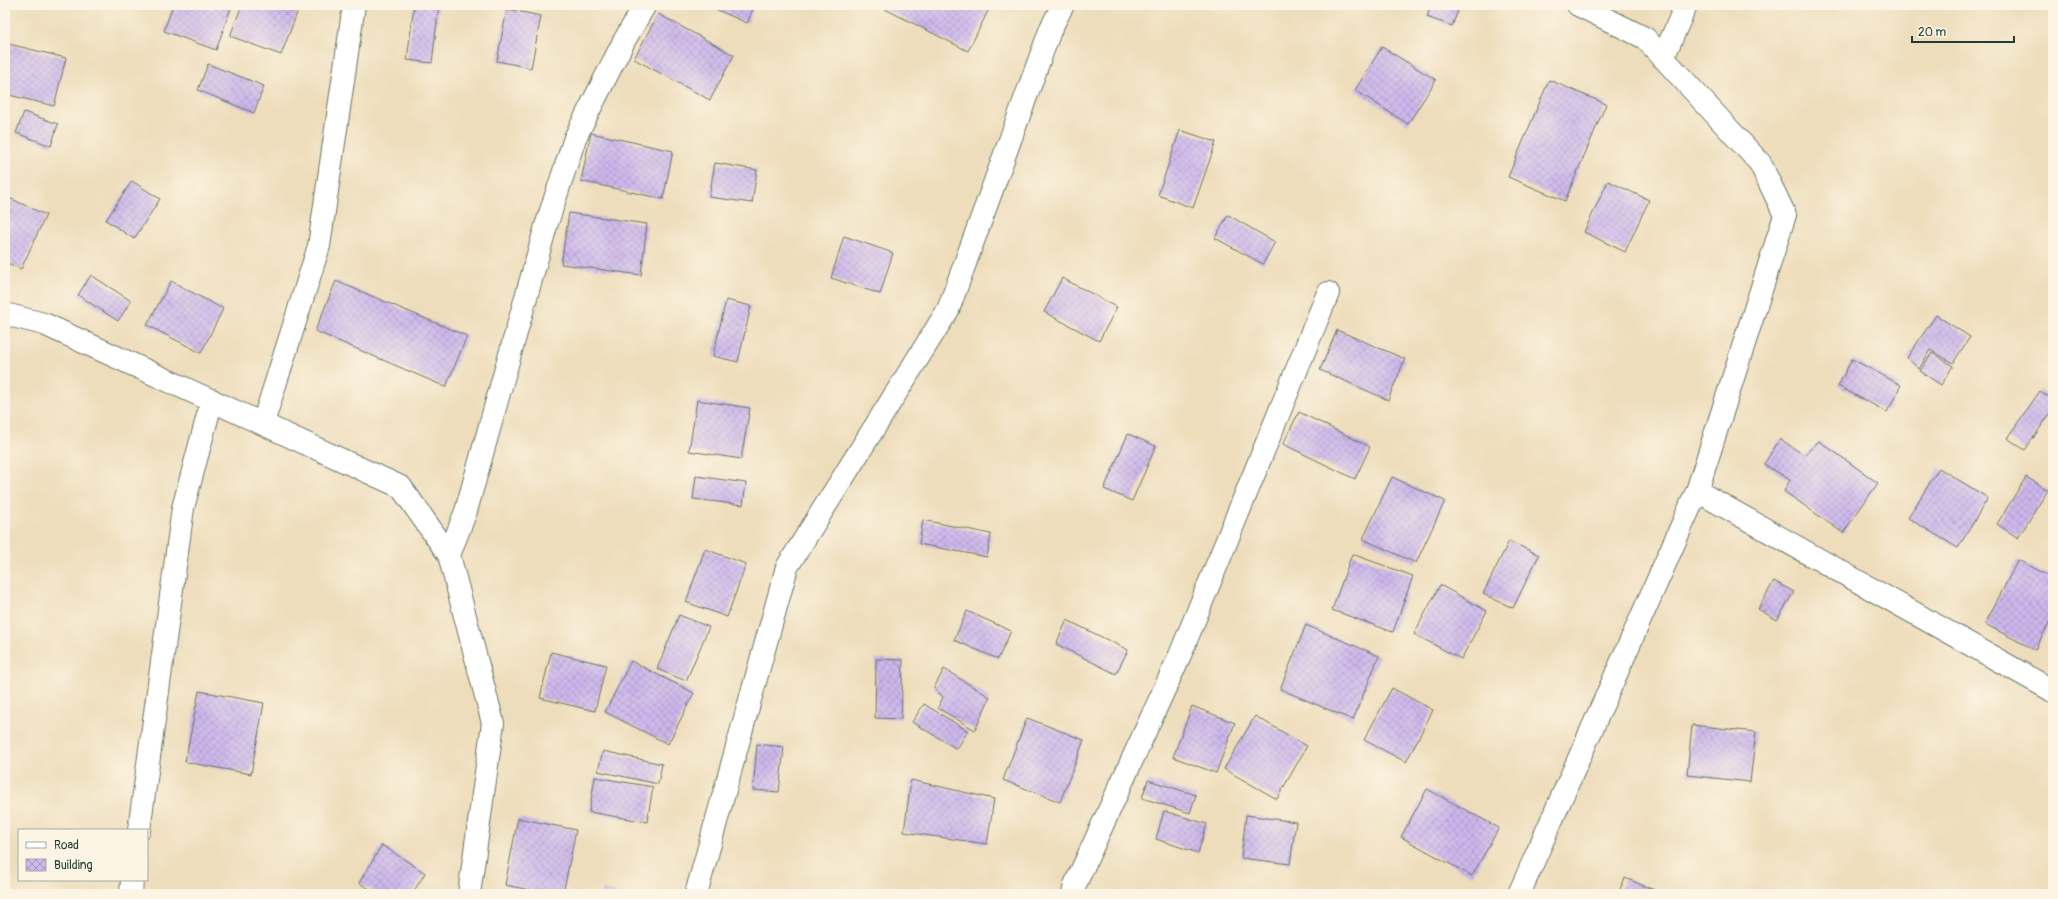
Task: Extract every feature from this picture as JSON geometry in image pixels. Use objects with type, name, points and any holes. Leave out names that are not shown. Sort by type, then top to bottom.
[{"type":"street","points":[[263,423],[319,246],[354,5]]},
{"type":"street","points":[[449,555],[466,511],[546,226],[575,138],[624,41],[645,5]]},
{"type":"street","points":[[696,894],[787,567],[948,310],[1051,28],[1063,5]]},
{"type":"street","points":[[1519,894],[1697,491],[1785,215],[1760,163],[1645,38],[1578,5]]},
{"type":"street","points":[[1663,58],[1686,5]]},
{"type":"street","points":[[1073,894],[1075,885],[1180,655],[1328,293]]},
{"type":"street","points":[[5,314],[44,324],[401,487],[449,555],[493,722],[469,894]]},
{"type":"street","points":[[139,829],[183,508],[212,400]]},
{"type":"street","points":[[1697,491],[2053,691]]},
{"type":"street","points":[[131,894],[132,881]]},
{"type":"building","points":[[173,5],[232,5],[216,50],[164,31]]},
{"type":"building","points":[[242,5],[300,5],[281,55],[230,36]]},
{"type":"building","points":[[414,5],[439,5],[432,63],[407,60]]},
{"type":"building","points":[[706,5],[755,5],[747,23]]},
{"type":"building","points":[[882,5],[991,5],[968,51],[881,7]]},
{"type":"building","points":[[1431,5],[1460,5],[1452,26],[1427,17]]},
{"type":"building","points":[[507,9],[541,16],[531,68],[497,61]]},
{"type":"building","points":[[658,14],[734,55],[710,100],[634,59]]},
{"type":"building","points":[[5,43],[66,58],[54,106],[5,94]]},
{"type":"building","points":[[1382,47],[1436,80],[1408,124],[1355,90]]},
{"type":"building","points":[[208,64],[264,86],[254,113],[198,90]]},
{"type":"building","points":[[1549,80],[1606,104],[1565,201],[1508,177]]},
{"type":"building","points":[[24,112],[58,124],[51,146],[16,133]]},
{"type":"building","points":[[1180,130],[1216,142],[1193,208],[1158,195]]},
{"type":"building","points":[[591,133],[673,151],[663,199],[581,181]]},
{"type":"building","points":[[715,163],[757,170],[752,203],[709,197]]},
{"type":"building","points":[[132,181],[160,199],[134,239],[106,220]]},
{"type":"building","points":[[1608,181],[1649,200],[1625,252],[1584,232]]},
{"type":"building","points":[[5,196],[46,215],[21,269],[5,262]]},
{"type":"building","points":[[569,213],[647,224],[641,275],[561,264]]},
{"type":"building","points":[[1228,215],[1275,242],[1263,264],[1215,238]]},
{"type":"building","points":[[844,236],[893,253],[880,294],[831,278]]},
{"type":"building","points":[[91,275],[131,301],[118,321],[78,295]]},
{"type":"building","points":[[1062,278],[1117,307],[1099,341],[1044,312]]},
{"type":"building","points":[[171,281],[223,309],[201,353],[147,325]]},
{"type":"building","points":[[336,281],[467,336],[446,387],[315,331]]},
{"type":"building","points":[[726,300],[751,306],[738,362],[713,356]]},
{"type":"building","points":[[1936,315],[1970,337],[1953,363],[1930,350],[1919,369],[1907,358]]},
{"type":"building","points":[[1337,330],[1405,359],[1388,400],[1320,370]]},
{"type":"building","points":[[1932,353],[1953,366],[1941,385],[1920,371]]},
{"type":"building","points":[[1852,359],[1901,385],[1887,412],[1838,386]]},
{"type":"building","points":[[2040,391],[2053,400],[2053,409],[2025,450],[2007,438]]},
{"type":"building","points":[[697,400],[750,408],[741,459],[689,451]]},
{"type":"building","points":[[1299,412],[1370,447],[1355,479],[1283,444]]},
{"type":"building","points":[[1128,434],[1156,446],[1132,501],[1104,489]]},
{"type":"building","points":[[1780,439],[1804,455],[1819,441],[1878,483],[1843,533],[1784,491],[1790,480],[1764,464]]},
{"type":"building","points":[[1939,468],[1988,498],[1958,548],[1908,518]]},
{"type":"building","points":[[696,476],[746,483],[743,505],[693,499]]},
{"type":"building","points":[[1392,477],[1445,501],[1416,563],[1363,539]]},
{"type":"building","points":[[2026,477],[2048,490],[2018,538],[1997,524]]},
{"type":"building","points":[[923,520],[991,534],[987,557],[919,544]]},
{"type":"building","points":[[1509,541],[1539,555],[1513,608],[1483,594]]},
{"type":"building","points":[[705,549],[746,564],[727,617],[686,602]]},
{"type":"building","points":[[1352,554],[1413,576],[1393,632],[1332,610]]},
{"type":"building","points":[[2018,560],[2053,578],[2053,615],[2035,650],[1985,624]]},
{"type":"building","points":[[1774,581],[1794,592],[1777,620],[1758,609]]},
{"type":"building","points":[[1440,585],[1487,611],[1461,659],[1414,634]]},
{"type":"building","points":[[967,611],[1011,631],[998,659],[954,640]]},
{"type":"building","points":[[679,615],[709,627],[686,681],[657,669]]},
{"type":"building","points":[[1067,620],[1128,650],[1116,674],[1056,644]]},
{"type":"building","points":[[1306,625],[1379,656],[1353,720],[1280,689]]},
{"type":"building","points":[[551,652],[606,665],[595,711],[540,698]]},
{"type":"building","points":[[876,659],[903,660],[901,719],[875,718]]},
{"type":"building","points":[[631,661],[694,693],[668,744],[605,712]]},
{"type":"building","points":[[944,669],[990,697],[975,730],[938,708],[943,697],[934,688]]},
{"type":"building","points":[[1392,688],[1433,710],[1406,762],[1364,740]]},
{"type":"building","points":[[199,691],[264,703],[251,774],[185,762]]},
{"type":"building","points":[[924,704],[968,731],[957,749],[912,722]]},
{"type":"building","points":[[1192,706],[1235,723],[1216,773],[1173,757]]},
{"type":"building","points":[[1255,716],[1307,746],[1277,799],[1224,769]]},
{"type":"building","points":[[1027,718],[1084,740],[1060,802],[1003,780]]},
{"type":"building","points":[[1692,725],[1756,732],[1750,782],[1687,775]]},
{"type":"building","points":[[757,744],[784,747],[779,792],[753,790]]},
{"type":"building","points":[[603,751],[662,764],[658,784],[598,771]]},
{"type":"building","points":[[595,777],[653,787],[647,822],[589,812]]},
{"type":"building","points":[[911,780],[994,799],[987,844],[904,832]]},
{"type":"building","points":[[1148,780],[1196,795],[1190,813],[1142,798]]},
{"type":"building","points":[[1427,789],[1499,828],[1472,876],[1401,837]]},
{"type":"building","points":[[1164,811],[1207,824],[1198,853],[1156,839]]},
{"type":"building","points":[[1246,815],[1296,822],[1290,864],[1241,858]]},
{"type":"building","points":[[518,818],[576,830],[563,894],[549,894],[505,885]]},
{"type":"building","points":[[382,845],[425,873],[412,894],[378,894],[359,883]]},
{"type":"building","points":[[1625,878],[1664,894],[1618,894]]},
{"type":"building","points":[[603,891],[616,893],[616,894],[602,894]]}]
